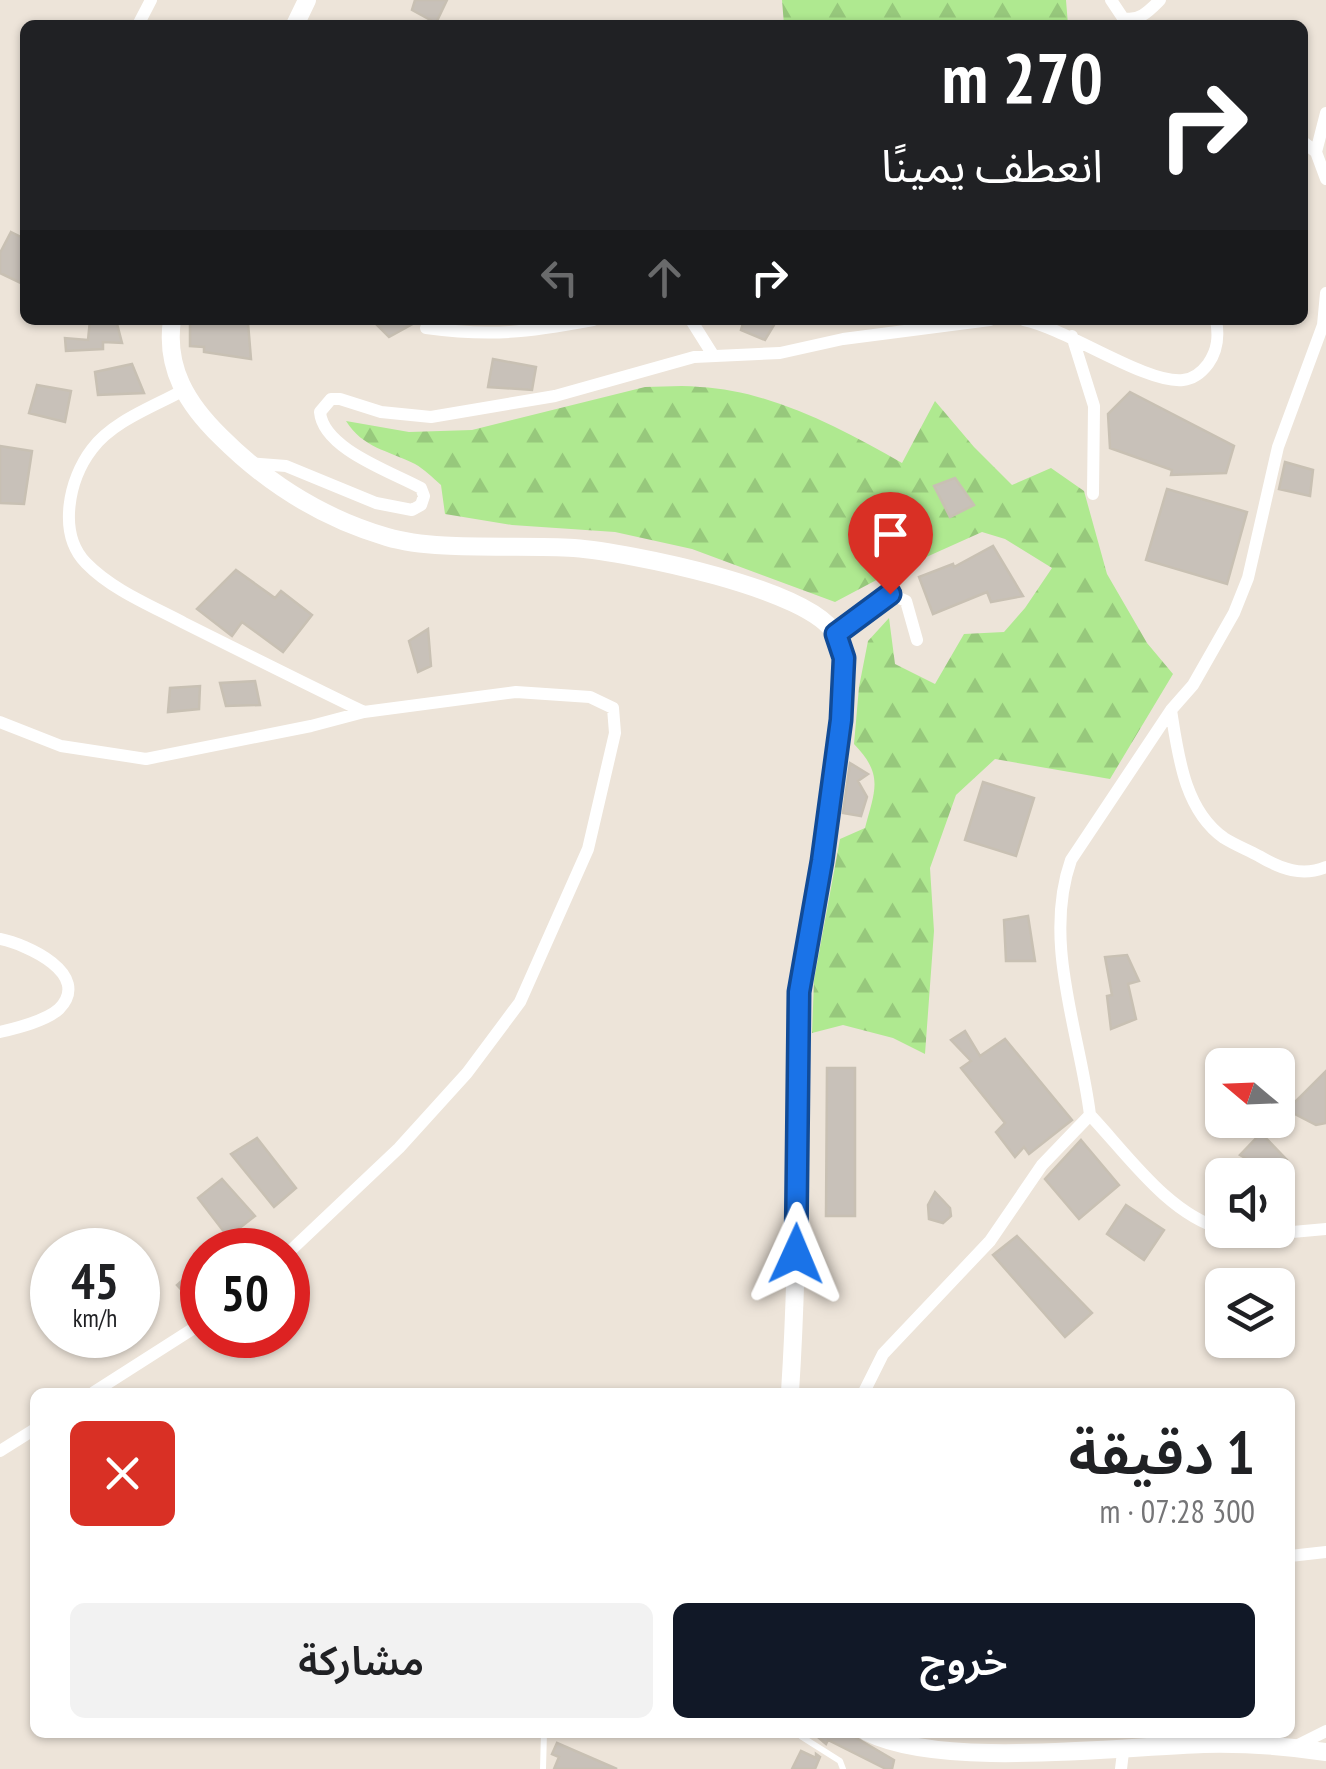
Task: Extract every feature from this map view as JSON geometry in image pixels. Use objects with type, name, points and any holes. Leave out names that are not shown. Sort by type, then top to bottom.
[{"type":"main road","points":[[167,325],[172,363],[182,391],[207,424],[246,462],[313,508],[392,538],[440,544],[579,548],[662,562],[792,602],[826,621],[836,634],[844,658],[841,720],[821,872],[799,992],[790,1388]]},
{"type":"main road","points":[[879,1738],[899,1748],[978,1760],[1122,1760],[1202,1744],[1326,1752]]},
{"type":"street","points":[[1111,0],[1128,20]]},
{"type":"street","points":[[1136,20],[1160,0]]},
{"type":"street","points":[[1316,152],[1326,113]]},
{"type":"street","points":[[1308,146],[1316,152],[1326,178]]},
{"type":"street","points":[[1205,1223],[1158,1188],[1090,1115],[1068,1004],[1060,907],[1063,881],[1071,860],[1216,648],[1248,578],[1268,480],[1323,325],[1326,292]]},
{"type":"street","points":[[426,328],[472,334],[528,333],[568,325]]},
{"type":"street","points":[[695,325],[712,355]]},
{"type":"street","points":[[246,462],[286,466],[376,503],[412,510],[421,505],[421,488],[354,454],[326,431],[320,412],[331,399],[381,412],[431,417],[555,396],[610,383],[664,364],[712,355],[780,353],[844,339],[952,325]]},
{"type":"street","points":[[1045,325],[1124,363],[1182,380],[1201,373],[1213,356],[1219,336],[1217,325]]},
{"type":"street","points":[[1072,336],[1094,406],[1093,494]]},
{"type":"street","points":[[182,391],[116,427],[92,448],[79,473],[68,521],[84,562],[118,587],[168,614],[364,712]]},
{"type":"street","points":[[836,634],[890,594],[906,601],[917,640]]},
{"type":"street","points":[[0,722],[61,746],[146,758],[364,712],[516,692],[590,697],[613,708],[615,733],[588,849],[520,1002],[467,1073],[399,1148],[310,1232]]},
{"type":"street","points":[[1171,710],[1185,779],[1208,822],[1224,838],[1273,864],[1295,872],[1314,872],[1326,867]]},
{"type":"street","points":[[0,939],[26,944],[43,956],[66,979],[67,990],[64,1003],[55,1012],[0,1032]]},
{"type":"street","points":[[866,1388],[883,1354],[990,1242],[1042,1165],[1090,1115]]},
{"type":"street","points":[[1295,1232],[1326,1229]]},
{"type":"street","points":[[100,1388],[180,1338]]},
{"type":"street","points":[[0,1451],[30,1432]]},
{"type":"street","points":[[1295,1555],[1326,1552]]},
{"type":"street","points":[[1292,1748],[1326,1731]]},
{"type":"lane","points":[[543,1769],[544,1738]]},
{"type":"lane","points":[[807,1738],[840,1761],[843,1769]]},
{"type":"green space","points":[[782,0],[1066,0],[1068,20],[784,20]]},
{"type":"green space","points":[[693,386],[753,396],[805,413],[902,463],[935,401],[1012,485],[1051,468],[1084,491],[1107,574],[1147,643],[1173,674],[1110,779],[995,759],[956,795],[930,868],[934,931],[925,1054],[893,1038],[843,1025],[812,1033],[814,980],[840,839],[865,828],[874,793],[870,765],[854,744],[868,641],[889,618],[895,664],[935,684],[964,634],[1004,632],[1052,568],[1005,539],[982,532],[835,602],[692,549],[615,532],[512,525],[445,514],[441,485],[415,464],[368,443],[346,421],[409,432],[472,430],[645,387]]},
{"type":"building","points":[[415,0],[447,0],[437,20],[412,10]]},
{"type":"building","points":[[11,232],[20,236],[20,283],[0,273],[0,253]]},
{"type":"building","points":[[90,325],[117,325],[122,343],[103,342],[103,349],[66,351],[65,338],[88,340]]},
{"type":"building","points":[[190,325],[248,325],[251,359],[204,352],[204,347],[190,346]]},
{"type":"building","points":[[377,325],[411,325],[389,337]]},
{"type":"building","points":[[742,325],[774,325],[765,340],[741,330]]},
{"type":"building","points":[[493,359],[536,367],[532,390],[488,387]]},
{"type":"building","points":[[132,364],[144,393],[98,395],[95,372]]},
{"type":"building","points":[[37,385],[71,391],[65,422],[29,413]]},
{"type":"building","points":[[1130,392],[1234,446],[1226,473],[1171,475],[1172,470],[1110,448],[1108,414]]},
{"type":"building","points":[[0,446],[32,451],[24,504],[0,503]]},
{"type":"building","points":[[1285,462],[1313,470],[1310,496],[1279,489]]},
{"type":"building","points":[[955,478],[974,505],[950,517],[934,486]]},
{"type":"building","points":[[1167,489],[1247,512],[1227,584],[1146,560]]},
{"type":"building","points":[[993,546],[1023,596],[991,602],[987,592],[933,614],[919,577],[953,564],[954,567]]},
{"type":"building","points":[[236,570],[275,598],[281,591],[312,615],[283,652],[242,622],[232,636],[197,609]]},
{"type":"building","points":[[428,629],[431,666],[418,672],[409,641]]},
{"type":"building","points":[[255,681],[260,705],[226,706],[220,683]]},
{"type":"building","points":[[200,686],[199,709],[168,712],[170,688]]},
{"type":"building","points":[[850,763],[868,774],[858,781],[867,797],[861,816],[843,813]]},
{"type":"building","points":[[983,782],[1034,798],[1016,856],[965,840]]},
{"type":"building","points":[[1028,916],[1035,961],[1006,961],[1004,920]]},
{"type":"building","points":[[1127,955],[1139,981],[1128,984],[1136,1019],[1111,1029],[1107,996],[1112,995],[1105,957]]},
{"type":"building","points":[[965,1031],[980,1056],[1005,1039],[1072,1120],[1029,1154],[1024,1147],[1015,1157],[996,1132],[1005,1123],[961,1068],[971,1061],[951,1040]]},
{"type":"building","points":[[827,1068],[855,1068],[855,1216],[826,1216]]},
{"type":"building","points":[[1326,1071],[1326,1123],[1316,1125],[1295,1114],[1295,1102]]},
{"type":"building","points":[[257,1138],[296,1188],[274,1207],[231,1154]]},
{"type":"building","points":[[1256,1138],[1266,1138],[1285,1158],[1245,1158],[1240,1155]]},
{"type":"building","points":[[1081,1140],[1119,1185],[1079,1219],[1045,1179]]},
{"type":"building","points":[[222,1179],[255,1216],[240,1228],[221,1228],[198,1198]]},
{"type":"building","points":[[935,1192],[950,1208],[951,1216],[943,1223],[929,1219],[928,1205]]},
{"type":"building","points":[[1126,1205],[1164,1230],[1144,1260],[1107,1234]]},
{"type":"building","points":[[1017,1236],[1092,1313],[1065,1337],[993,1255]]},
{"type":"building","points":[[819,1738],[856,1738],[894,1760],[892,1769],[828,1740],[826,1744]]},
{"type":"building","points":[[557,1743],[617,1769],[554,1769],[559,1757],[552,1754]]},
{"type":"building","points":[[801,1751],[820,1757],[815,1769],[792,1769]]},
{"type":"route","points":[[796,1254],[799,992],[841,720],[844,658],[836,634],[890,594]]}]
